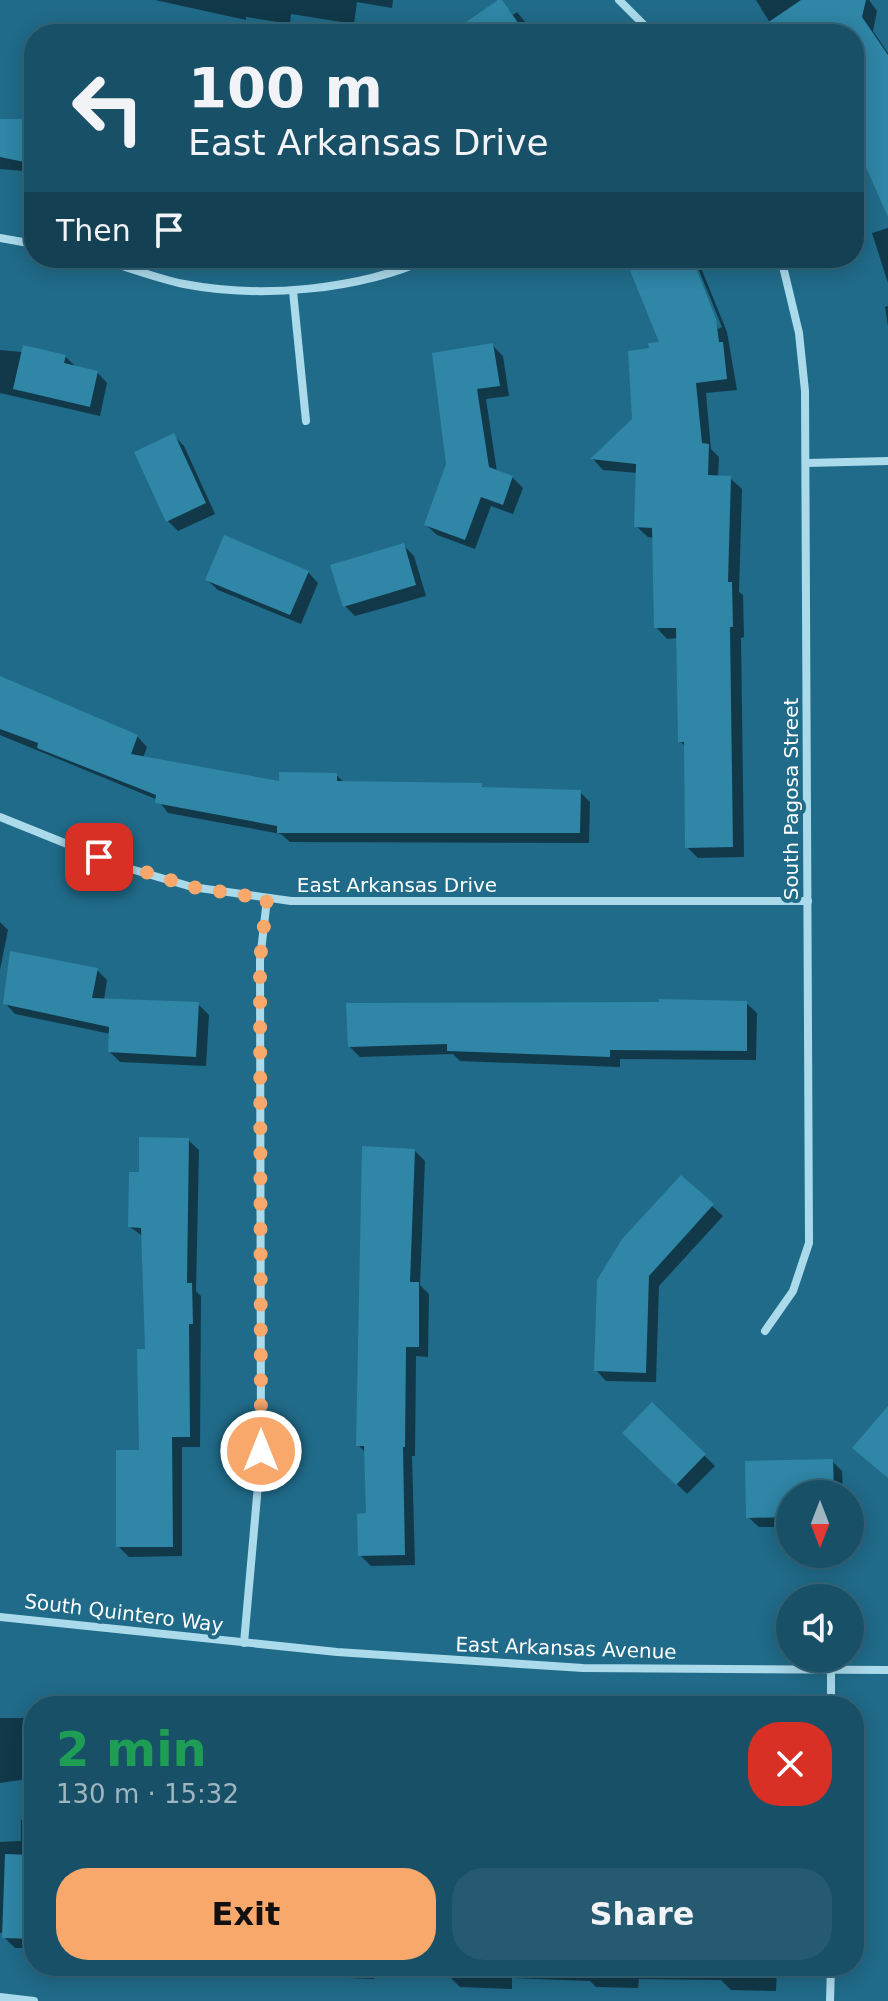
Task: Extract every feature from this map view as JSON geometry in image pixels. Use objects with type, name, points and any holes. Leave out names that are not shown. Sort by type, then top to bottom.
[{"type":"street","points":[[619,0],[643,24]]},
{"type":"street","points":[[0,238],[24,242]]},
{"type":"street","points":[[130,268],[185,284],[293,291],[395,274],[408,268]]},
{"type":"street","name":"South Pagosa Street","points":[[765,1331],[793,1291],[809,1243],[805,391],[799,333],[783,268]]},
{"type":"street","points":[[293,291],[306,421]]},
{"type":"street","points":[[806,463],[888,461]]},
{"type":"street","name":"East Arkansas Drive","points":[[0,817],[124,867],[192,887],[267,899],[808,901]]},
{"type":"street","points":[[244,1643],[261,1451],[260,960],[267,899]]},
{"type":"street","name":"South Quintero Way","points":[[0,1617],[244,1643]]},
{"type":"street","name":"East Arkansas Avenue","points":[[244,1643],[583,1668],[776,1670]]},
{"type":"street","name":"East Arkansas Avenue","points":[[864,1670],[888,1670]]},
{"type":"street","points":[[831,1672],[831,1696]]},
{"type":"street","points":[[830,2001],[831,1976]]},
{"type":"street","points":[[0,1997],[34,2001]]},
{"type":"building","points":[[502,0],[519,24],[463,24]]},
{"type":"building","points":[[801,0],[866,0],[862,17],[888,55],[888,217],[864,163],[864,24],[766,24]]},
{"type":"building","points":[[0,119],[24,119],[24,162],[0,157]]},
{"type":"building","points":[[629,268],[696,268],[716,319],[719,342],[723,342],[727,379],[696,383],[702,443],[709,444],[708,475],[731,476],[728,582],[732,582],[733,627],[730,627],[733,847],[685,848],[684,742],[678,742],[676,628],[654,628],[652,528],[634,527],[636,464],[590,459],[632,419],[628,351],[649,348],[648,343],[659,342]]},
{"type":"building","points":[[493,343],[500,386],[477,389],[489,467],[513,476],[503,505],[481,497],[465,540],[424,525],[446,464],[432,353]]},
{"type":"building","points":[[23,345],[66,355],[64,363],[98,371],[90,407],[13,389]]},
{"type":"building","points":[[174,433],[206,503],[166,522],[134,452]]},
{"type":"building","points":[[224,535],[309,571],[290,615],[205,580]]},
{"type":"building","points":[[404,543],[416,585],[343,607],[330,565]]},
{"type":"building","points":[[0,676],[138,735],[131,754],[279,781],[279,772],[337,773],[337,781],[482,783],[482,787],[581,790],[580,833],[277,833],[277,826],[155,803],[156,795],[37,748],[38,743],[0,729]]},
{"type":"building","points":[[10,951],[98,968],[92,998],[199,1002],[196,1057],[108,1052],[109,1027],[3,1004]]},
{"type":"building","points":[[659,999],[747,1001],[747,1051],[610,1050],[610,1057],[447,1051],[447,1044],[348,1047],[346,1003],[659,1002]]},
{"type":"building","points":[[139,1137],[189,1138],[187,1283],[192,1283],[193,1324],[189,1324],[190,1437],[172,1437],[173,1547],[116,1547],[116,1450],[139,1450],[137,1349],[145,1349],[141,1228],[128,1227],[129,1172],[139,1172]]},
{"type":"building","points":[[362,1146],[415,1149],[410,1282],[419,1282],[419,1347],[406,1347],[403,1447],[405,1555],[358,1556],[357,1514],[366,1513],[364,1446],[356,1446]]},
{"type":"building","points":[[681,1175],[714,1204],[649,1276],[646,1373],[594,1371],[597,1280],[622,1239]]},
{"type":"building","points":[[652,1402],[706,1454],[676,1485],[622,1433]]},
{"type":"building","points":[[888,1406],[888,1478],[852,1448]]},
{"type":"building","points":[[833,1459],[834,1480],[776,1480],[776,1517],[746,1518],[745,1461]]},
{"type":"building","points":[[5,1854],[24,1855],[24,1939],[2,1938]]},
{"type":"route","points":[[99,857],[192,887],[267,899],[260,960],[261,1451]]}]
